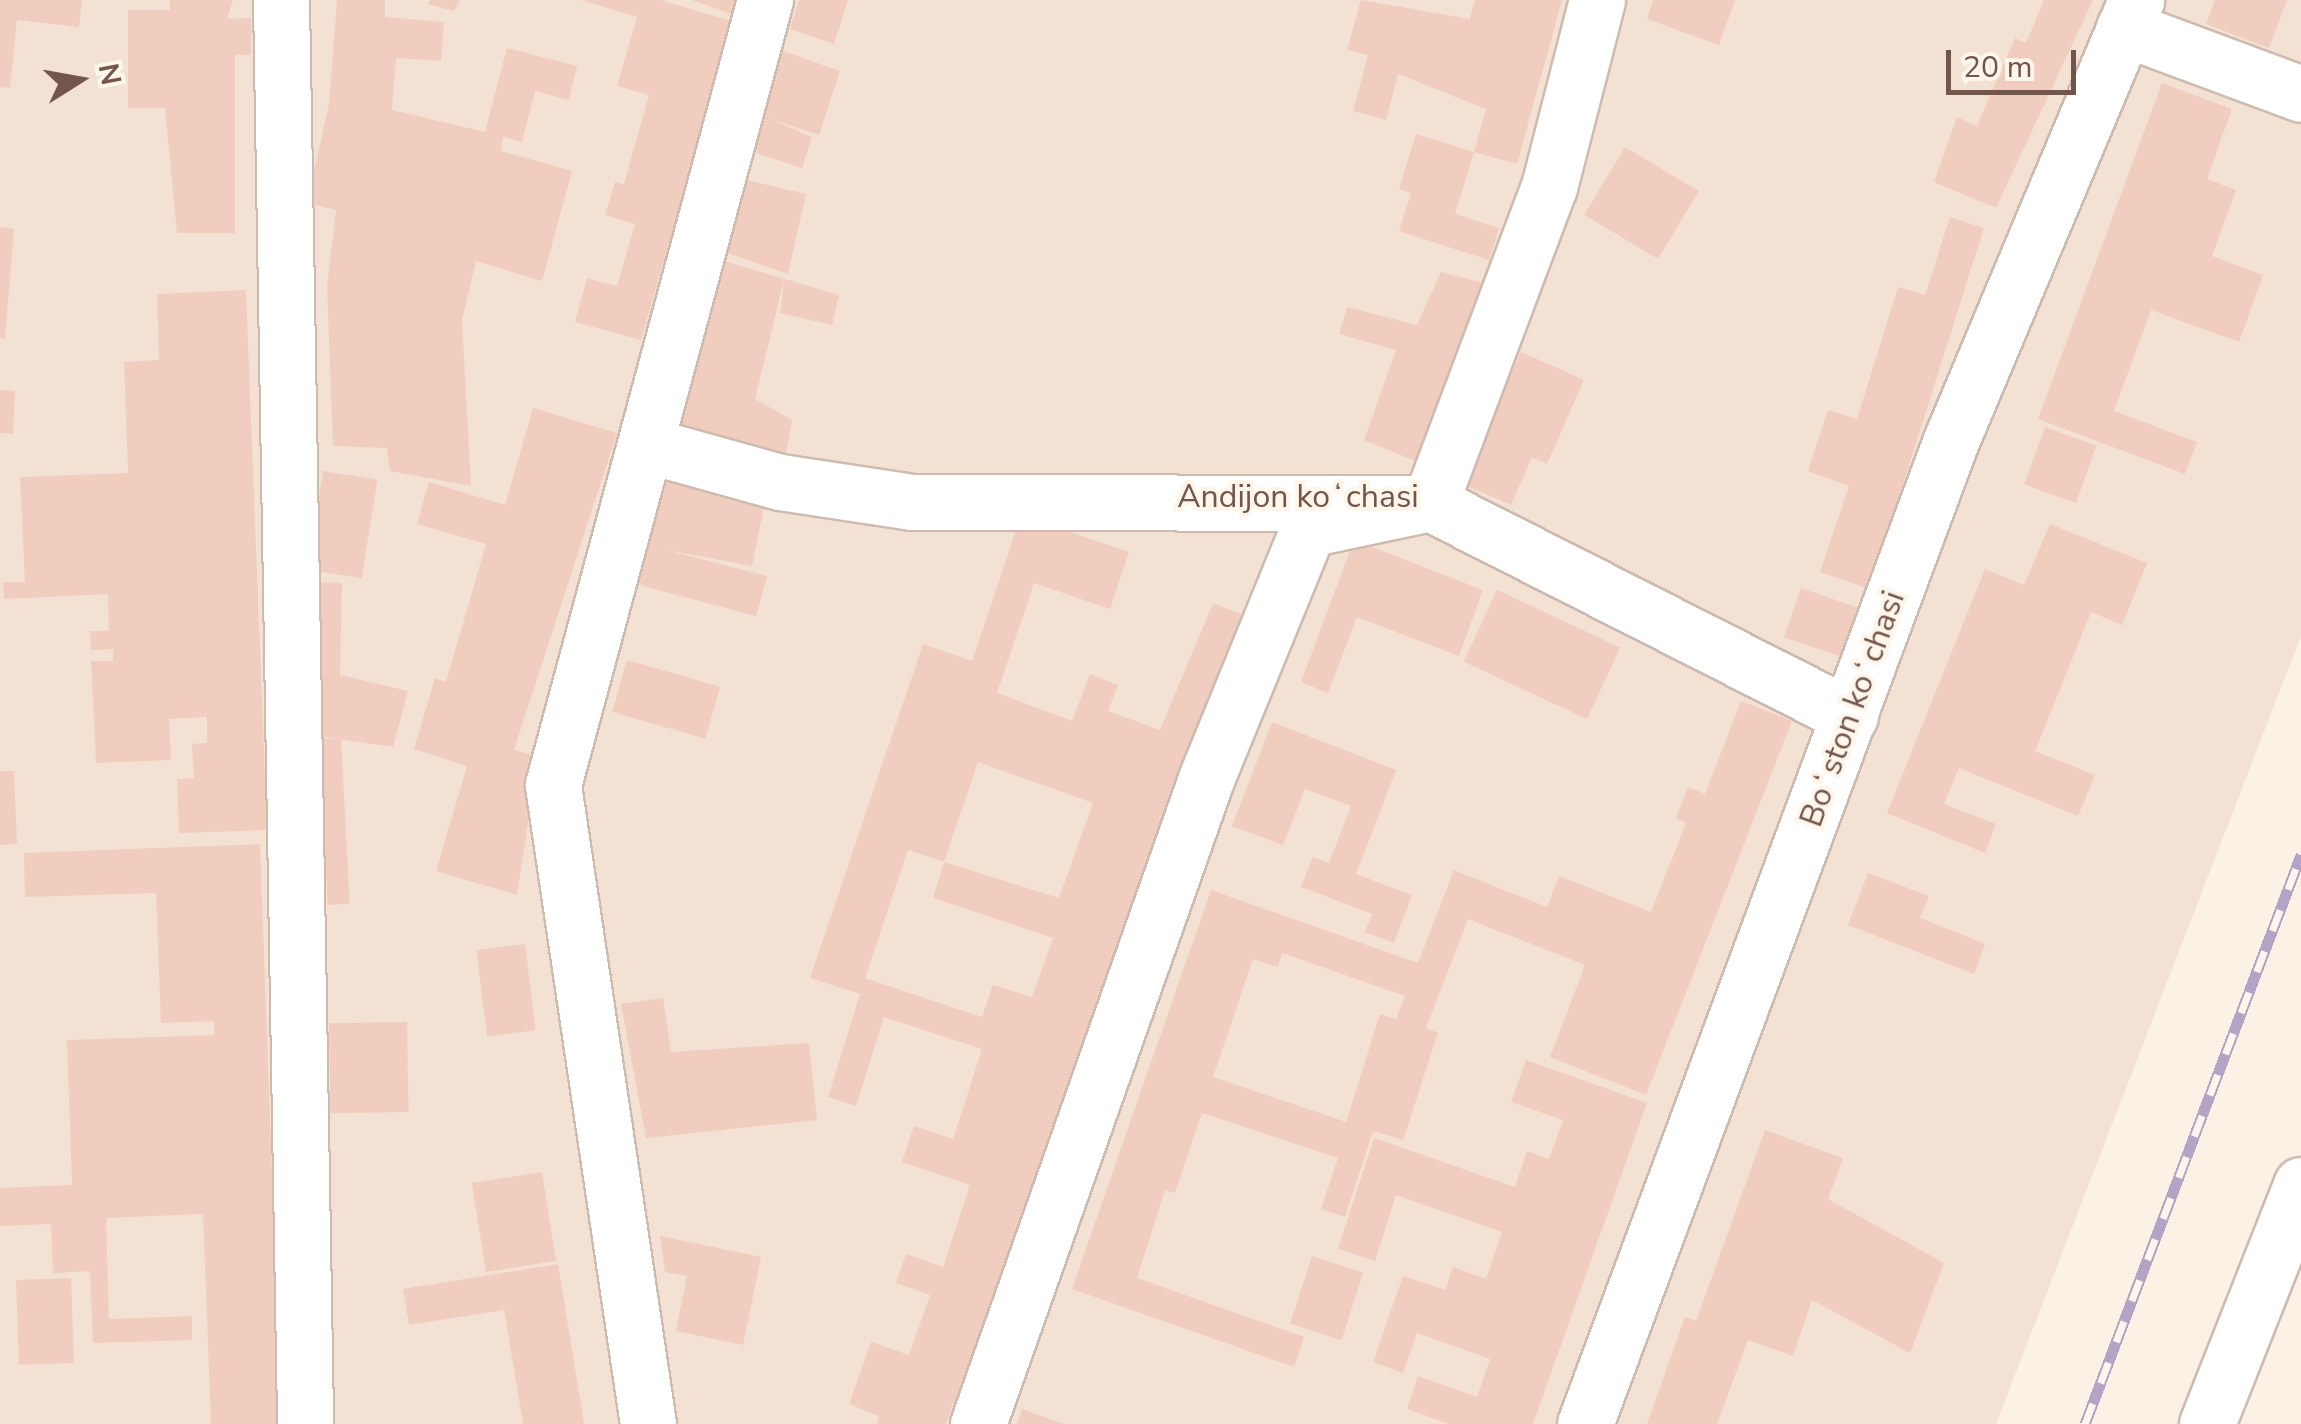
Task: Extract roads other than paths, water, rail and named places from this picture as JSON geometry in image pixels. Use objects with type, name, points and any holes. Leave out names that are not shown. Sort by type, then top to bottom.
[{"type":"street","points":[[282,0],[305,1424]]},
{"type":"street","points":[[648,1424],[553,784],[766,0]]},
{"type":"street","name":"Andijon koʻchasi","points":[[647,445],[780,482],[912,502],[1430,503],[1549,186],[1598,0]]},
{"type":"street","points":[[2130,14],[2301,94]]},
{"type":"street","name":"Boʻston koʻchasi","points":[[1585,1424],[1950,443],[2130,14]]},
{"type":"street","points":[[978,1424],[1199,798],[1308,528],[1430,503],[1850,716]]},
{"type":"street","points":[[2208,1424],[2301,1185]]},
{"type":"railway","points":[[2085,1424],[2301,855]]}]
